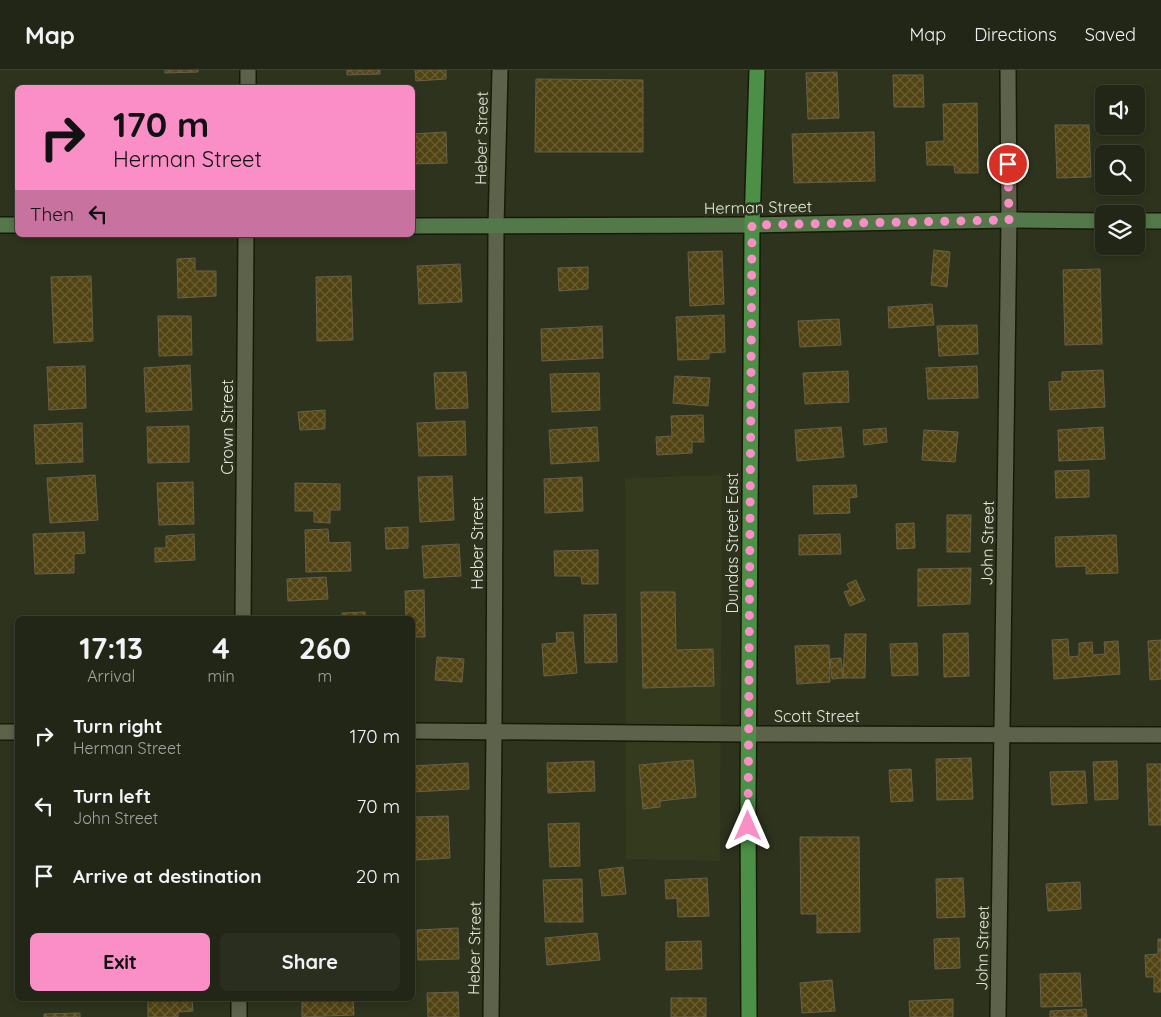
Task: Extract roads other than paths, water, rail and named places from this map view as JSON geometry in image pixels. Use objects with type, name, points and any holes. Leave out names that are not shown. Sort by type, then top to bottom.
[{"type":"main road","name":"Dundas Street East","points":[[749,1017],[748,734],[752,225],[757,70]]},
{"type":"street","points":[[248,70],[248,85]]},
{"type":"street","name":"Heber Street","points":[[491,1017],[496,226],[500,70]]},
{"type":"street","name":"John Street","points":[[998,1017],[1009,220],[1008,70]]},
{"type":"street","name":"Herman Street","points":[[415,226],[752,225],[1009,220],[1095,221]]},
{"type":"street","points":[[1145,221],[1161,221]]},
{"type":"street","points":[[0,225],[15,225]]},
{"type":"street","name":"Crown Street","points":[[243,616],[246,237]]},
{"type":"street","name":"Scott Street","points":[[415,731],[1161,735]]},
{"type":"street","points":[[0,732],[15,732]]},
{"type":"street","points":[[239,1001],[239,1017]]}]
